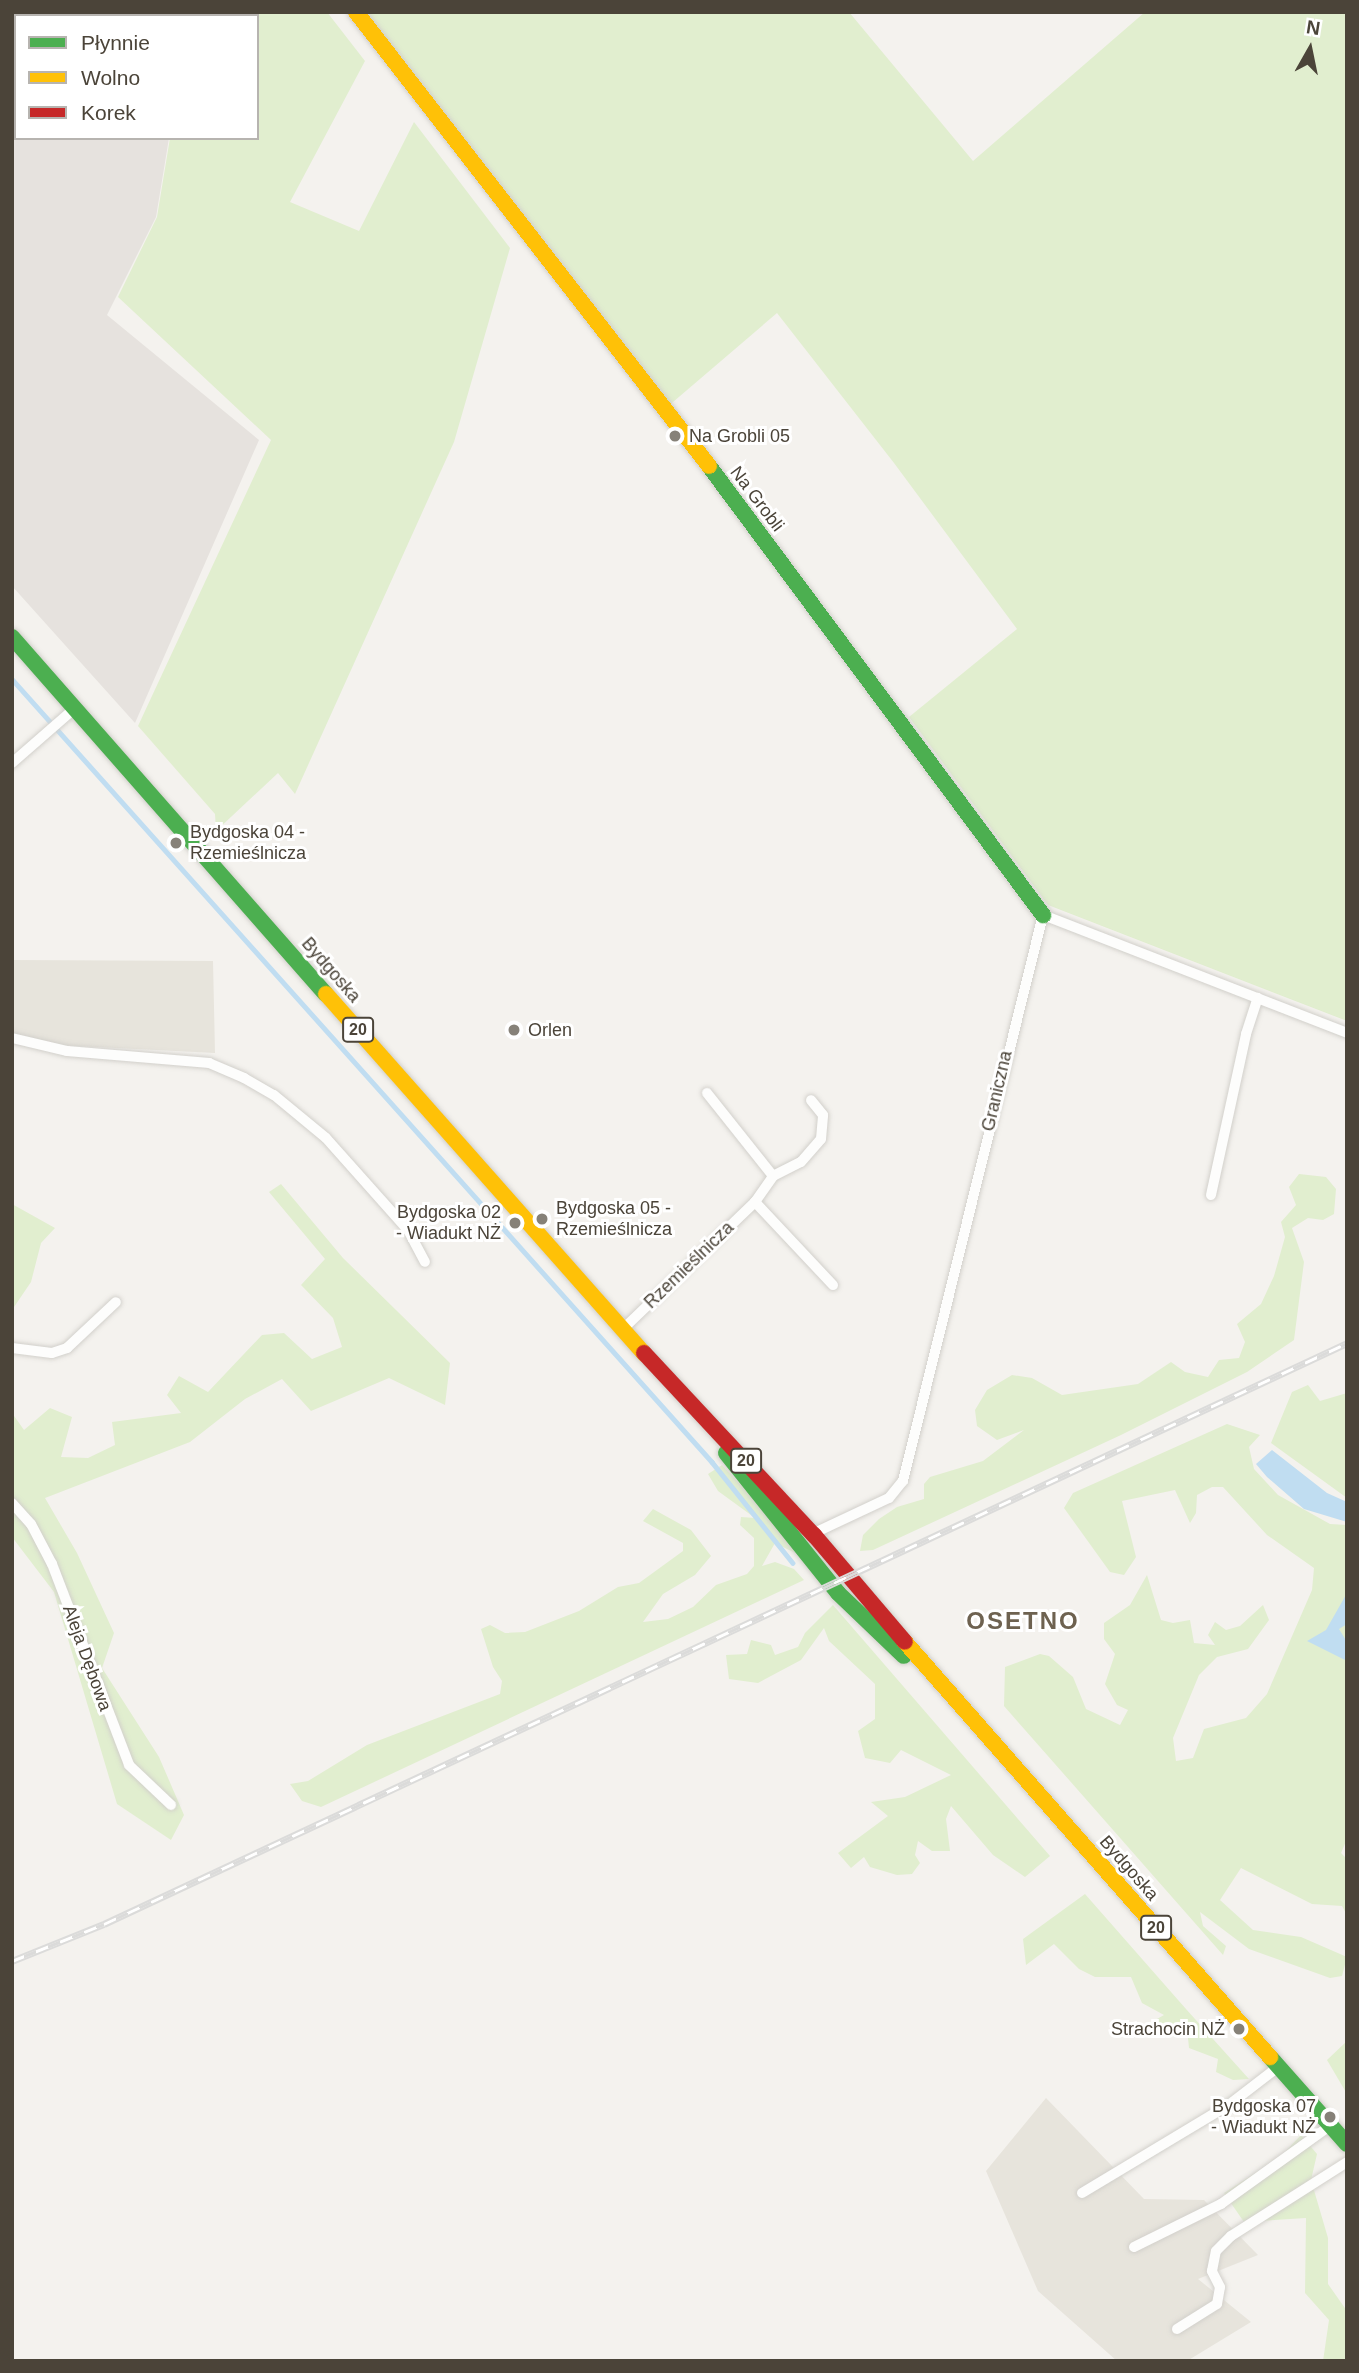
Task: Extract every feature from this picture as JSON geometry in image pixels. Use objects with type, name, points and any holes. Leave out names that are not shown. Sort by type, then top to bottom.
[{"type":"main road","name":"Na Grobli","points":[[356,12],[672,417],[1043,915]]},
{"type":"main road","name":"Bydgoska","points":[[12,637],[704,1422],[814,1535],[965,1713],[1347,2144]]},
{"type":"main road","name":"Bydgoska","points":[[704,1422],[838,1593],[965,1713]]},
{"type":"street","points":[[12,763],[75,708]]},
{"type":"street","points":[[1043,915],[1347,1033]]},
{"type":"street","name":"Graniczna","points":[[814,1535],[889,1498],[903,1481],[1043,915]]},
{"type":"street","points":[[1211,1195],[1246,1034],[1258,998]]},
{"type":"street","points":[[12,1038],[55,1049],[209,1063],[244,1077],[274,1095],[326,1138],[408,1230],[425,1262]]},
{"type":"street","points":[[707,1093],[773,1176]]},
{"type":"street","name":"Rzemieślnicza","points":[[623,1329],[755,1202],[773,1176],[802,1163],[821,1139],[823,1115],[811,1100]]},
{"type":"street","points":[[755,1202],[832,1285]]},
{"type":"street","points":[[12,1348],[52,1353],[67,1348],[116,1302]]},
{"type":"street","name":"Aleja Dębowa","points":[[12,1503],[31,1524],[52,1564],[129,1765],[171,1805]]},
{"type":"street","points":[[785,1527],[814,1535]]},
{"type":"street","points":[[1082,2193],[1230,2104],[1278,2067]]},
{"type":"street","points":[[1134,2247],[1221,2204],[1331,2125]]},
{"type":"street","points":[[1177,2329],[1217,2304],[1220,2287],[1212,2271],[1216,2251],[1231,2236],[1347,2162]]},
{"type":"shaded area","points":[[12,51],[14,140],[169,140],[156,217],[107,315],[259,440],[135,723],[12,586]]},
{"type":"shaded area","points":[[12,960],[213,961],[215,1053],[38,1044],[12,1033]]},
{"type":"shaded area","points":[[1046,2098],[1144,2199],[1204,2200],[1258,2255],[1198,2279],[1251,2322],[1187,2361],[1117,2361],[1038,2291],[986,2171]]},
{"type":"green space","points":[[327,12],[365,61],[290,202],[359,231],[414,122],[510,248],[454,442],[295,794],[278,773],[216,831],[215,814],[138,726],[271,440],[118,297],[157,217],[170,140],[259,140],[259,14],[190,14]]},
{"type":"green space","points":[[360,12],[849,12],[973,161],[1145,12],[1346,12],[1347,1021],[1048,905],[909,717],[1017,629],[894,463],[777,313],[666,408]]},
{"type":"green space","points":[[1299,1174],[1326,1177],[1336,1189],[1334,1214],[1323,1220],[1308,1218],[1292,1228],[1304,1262],[1294,1340],[1247,1372],[1121,1435],[873,1550],[860,1551],[863,1535],[879,1519],[897,1507],[924,1499],[924,1484],[930,1477],[983,1461],[1024,1430],[997,1440],[977,1426],[975,1410],[987,1390],[1012,1375],[1032,1378],[1062,1395],[1138,1384],[1171,1362],[1185,1372],[1208,1377],[1219,1360],[1239,1358],[1245,1342],[1237,1324],[1261,1304],[1274,1276],[1285,1237],[1281,1222],[1296,1205],[1289,1187]]},
{"type":"green space","points":[[281,1184],[343,1258],[450,1363],[445,1405],[389,1378],[311,1411],[282,1379],[245,1399],[190,1442],[45,1498],[77,1553],[114,1633],[102,1668],[159,1757],[184,1815],[171,1840],[117,1804],[54,1592],[12,1537],[12,1413],[24,1430],[50,1408],[72,1417],[61,1457],[88,1458],[115,1445],[112,1422],[181,1413],[167,1395],[179,1376],[208,1392],[262,1335],[284,1333],[312,1359],[342,1347],[333,1318],[301,1285],[325,1259],[269,1192]]},
{"type":"green space","points":[[12,1204],[55,1228],[41,1243],[31,1282],[12,1310]]},
{"type":"green space","points":[[1308,1385],[1320,1401],[1347,1393],[1347,1498],[1271,1443],[1292,1392]]},
{"type":"green space","points":[[1227,1424],[1260,1435],[1249,1447],[1254,1469],[1278,1495],[1330,1524],[1347,1525],[1347,1839],[1341,1853],[1347,1859],[1347,1915],[1342,1906],[1312,1904],[1241,1868],[1220,1900],[1253,1930],[1301,1937],[1347,1957],[1342,1976],[1330,1978],[1249,1949],[1200,1912],[1203,1926],[1226,1946],[1223,1955],[1004,1706],[1005,1667],[1040,1654],[1049,1656],[1073,1677],[1086,1709],[1120,1725],[1128,1710],[1117,1705],[1105,1684],[1115,1654],[1104,1639],[1104,1623],[1130,1605],[1147,1575],[1161,1620],[1173,1623],[1190,1620],[1194,1643],[1215,1645],[1208,1635],[1215,1622],[1226,1630],[1240,1626],[1263,1605],[1269,1620],[1248,1649],[1217,1657],[1199,1675],[1173,1738],[1176,1761],[1193,1758],[1204,1729],[1246,1718],[1267,1694],[1312,1590],[1314,1568],[1267,1535],[1223,1487],[1212,1487],[1197,1495],[1196,1513],[1190,1523],[1175,1490],[1122,1501],[1136,1557],[1124,1575],[1110,1572],[1064,1508],[1073,1493]]},
{"type":"green space","points":[[722,1465],[792,1540],[795,1553],[775,1543],[762,1566],[775,1562],[794,1569],[804,1580],[321,1807],[302,1801],[290,1784],[308,1781],[367,1745],[500,1694],[502,1681],[493,1667],[481,1629],[490,1625],[505,1633],[525,1632],[579,1611],[618,1587],[639,1583],[683,1551],[683,1543],[643,1521],[653,1509],[691,1530],[711,1556],[695,1575],[663,1594],[643,1622],[668,1619],[693,1607],[716,1585],[747,1574],[754,1566],[754,1538],[740,1525],[741,1517],[755,1518],[718,1491],[708,1474]]},
{"type":"green space","points":[[833,1605],[1050,1856],[1025,1877],[993,1855],[951,1806],[946,1819],[950,1851],[932,1851],[918,1841],[915,1855],[920,1863],[912,1874],[897,1875],[870,1867],[864,1857],[851,1868],[838,1853],[888,1816],[871,1802],[905,1797],[951,1775],[901,1750],[890,1763],[865,1758],[858,1731],[875,1719],[875,1684],[829,1641],[824,1628],[801,1660],[758,1683],[729,1679],[726,1655],[747,1654],[751,1640],[771,1645],[775,1655],[798,1647],[805,1633]]},
{"type":"green space","points":[[1085,1894],[1249,2079],[1233,2080],[1216,2072],[1218,2059],[1189,2048],[1188,2038],[1177,2032],[1162,2033],[1148,2024],[1164,2015],[1142,2003],[1131,1977],[1095,1977],[1079,1969],[1054,1944],[1026,1965],[1023,1939]]},
{"type":"green space","points":[[1347,2041],[1347,2094],[1327,2060]]},
{"type":"green space","points":[[1301,2135],[1317,2154],[1311,2180],[1328,2238],[1328,2284],[1347,2311],[1347,2361],[1323,2361],[1329,2320],[1305,2293],[1306,2218],[1244,2222],[1224,2193],[1280,2157]]},
{"type":"water","points":[[1272,1450],[1327,1493],[1347,1502],[1347,1522],[1304,1509],[1267,1477],[1256,1464]]},
{"type":"water","points":[[1347,1593],[1347,1624],[1339,1629],[1347,1642],[1347,1661],[1307,1641],[1326,1630]]},
{"type":"waterway","points":[[12,679],[712,1462],[793,1563]]},
{"type":"railway","points":[[12,1961],[104,1924],[1347,1343]]},
{"type":"traffic: fast","points":[[709,466],[1043,915]]},
{"type":"traffic: fast","points":[[12,637],[326,994]]},
{"type":"traffic: fast","points":[[726,1453],[838,1593],[904,1656]]},
{"type":"traffic: fast","points":[[1270,2057],[1347,2144]]},
{"type":"traffic: slow","points":[[356,12],[709,466]]},
{"type":"traffic: slow","points":[[326,994],[644,1353]]},
{"type":"traffic: slow","points":[[905,1642],[1270,2057]]},
{"type":"traffic: jam","points":[[644,1353],[814,1535],[905,1642]]},
{"type":"place","name":"Na Grobli 05","points":[[675,436]]},
{"type":"place","name":"Bydgoska 04 - Rzemieślnicza","points":[[176,843]]},
{"type":"place","name":"Orlen","points":[[514,1030]]},
{"type":"place","name":"Bydgoska 05 - Rzemieślnicza","points":[[542,1219]]},
{"type":"place","name":"Bydgoska 02 - Wiadukt NŻ","points":[[515,1223]]},
{"type":"place","name":"Strachocin NŻ","points":[[1239,2029]]},
{"type":"place","name":"Bydgoska 07 - Wiadukt NŻ","points":[[1330,2117]]},
{"type":"district","name":"OSETNO","points":[[1023,1621]]}]
